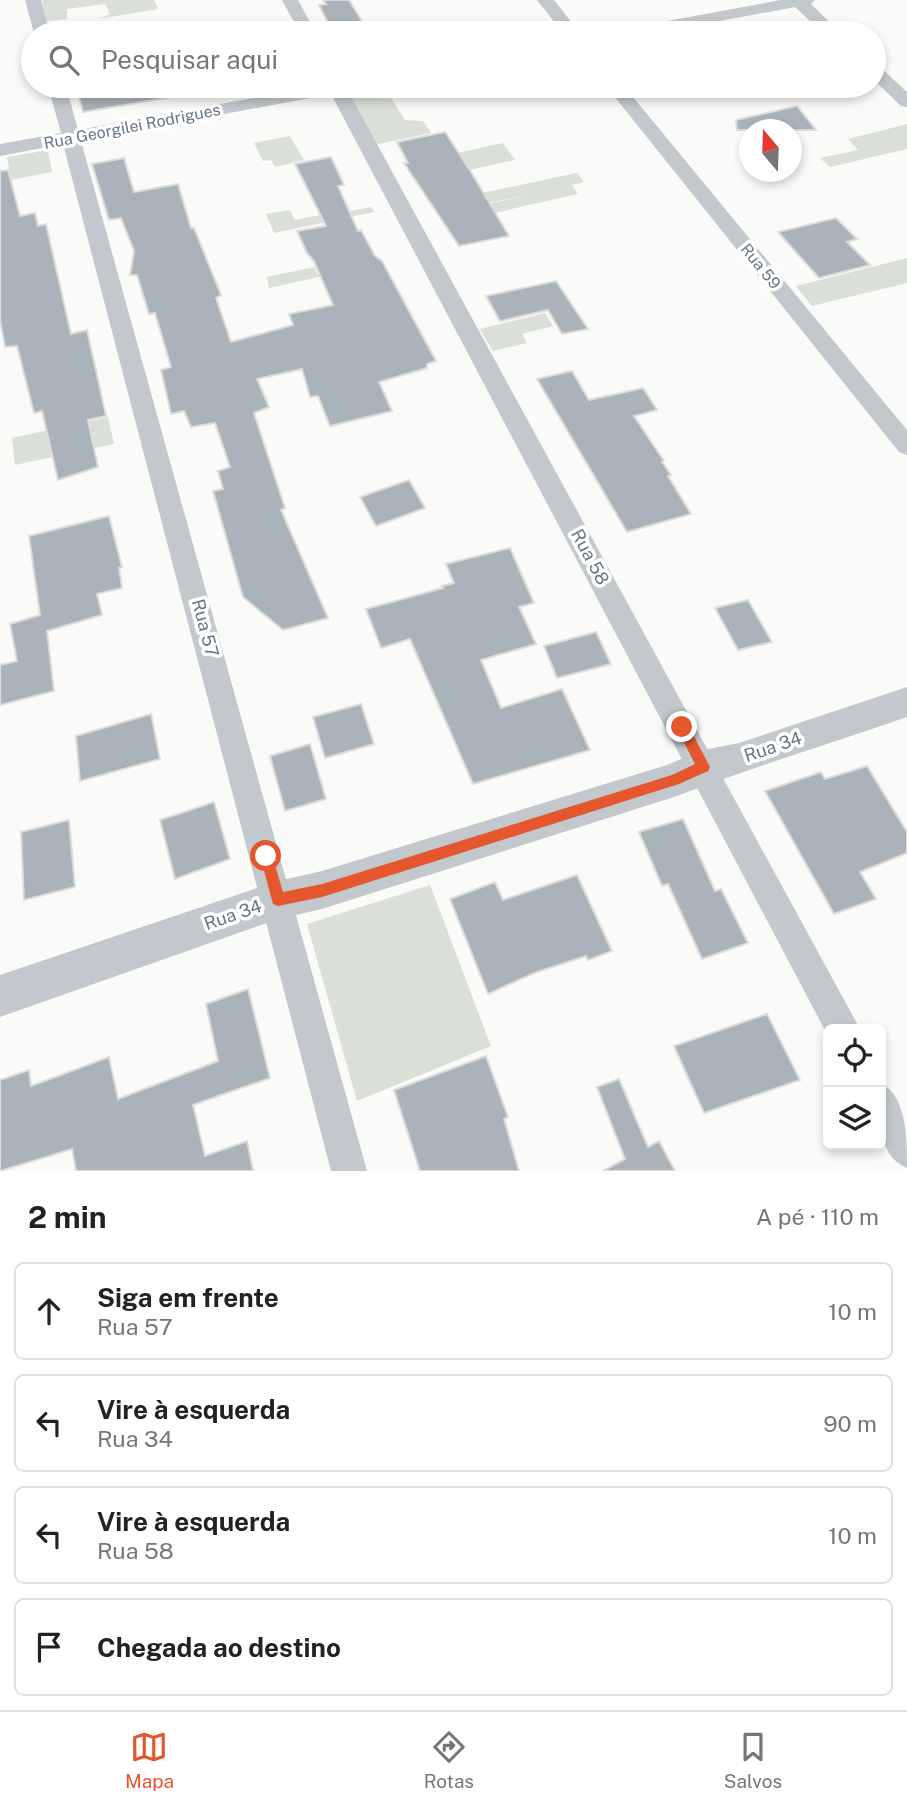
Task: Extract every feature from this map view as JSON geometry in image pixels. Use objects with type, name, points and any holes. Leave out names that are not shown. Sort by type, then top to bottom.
[{"type":"street","points":[[33,0],[39,21]]},
{"type":"street","points":[[290,0],[301,21]]},
{"type":"street","points":[[545,0],[562,21]]},
{"type":"street","points":[[694,21],[801,1],[821,21]]},
{"type":"street","points":[[886,82],[907,102]]},
{"type":"street","name":"Rua 57","points":[[61,98],[349,1171]]},
{"type":"street","name":"Rua Georgilei Rodrigues","points":[[0,150],[277,98]]},
{"type":"street","name":"Rua 58","points":[[346,98],[840,1024]]},
{"type":"street","name":"Rua 59","points":[[624,98],[907,446]]},
{"type":"street","name":"Rua 34","points":[[0,996],[278,900],[322,890],[674,780],[703,767],[740,759],[907,702]]},
{"type":"street","points":[[886,1110],[907,1150]]},
{"type":"shaded area","points":[[42,0],[154,0],[158,9],[98,19],[110,14],[105,4],[67,9],[67,19],[46,21]]},
{"type":"shaded area","points":[[349,98],[391,98],[405,120],[423,121],[431,133],[373,145]]},
{"type":"shaded area","points":[[907,124],[907,149],[830,167],[820,158],[858,150],[848,139]]},
{"type":"shaded area","points":[[290,136],[304,160],[275,167],[271,160],[263,161],[254,143]]},
{"type":"shaded area","points":[[503,143],[515,160],[455,173],[444,156]]},
{"type":"shaded area","points":[[48,150],[52,172],[11,180],[7,157]]},
{"type":"shaded area","points":[[577,173],[584,182],[572,185],[578,194],[494,213],[488,204],[532,194],[488,203],[482,193]]},
{"type":"shaded area","points":[[344,200],[350,211],[371,207],[374,212],[274,233],[266,214],[290,210],[295,220],[324,214]]},
{"type":"shaded area","points":[[907,258],[907,283],[812,306],[796,286]]},
{"type":"shaded area","points":[[315,267],[317,274],[332,274],[269,288],[267,277]]},
{"type":"shaded area","points":[[545,313],[553,326],[522,334],[527,343],[493,351],[480,329]]},
{"type":"shaded area","points":[[108,417],[114,444],[15,465],[12,438]]},
{"type":"shaded area","points":[[430,885],[491,1046],[357,1101],[307,924]]},
{"type":"building","points":[[323,0],[349,0],[362,21],[327,21],[319,5],[326,4]]},
{"type":"building","points":[[79,98],[166,98],[83,112]]},
{"type":"building","points":[[797,106],[816,130],[802,130],[802,119],[740,119]]},
{"type":"building","points":[[445,132],[509,236],[459,246],[404,163],[408,163],[397,142]]},
{"type":"building","points":[[331,157],[344,185],[338,186],[358,231],[361,230],[375,256],[382,261],[436,361],[427,364],[427,368],[379,382],[392,411],[330,426],[318,396],[310,397],[302,369],[257,379],[269,407],[254,413],[285,508],[281,510],[328,618],[283,630],[243,597],[213,491],[223,489],[218,471],[230,467],[215,423],[191,427],[184,411],[171,414],[161,370],[171,367],[155,313],[149,314],[137,275],[130,275],[134,251],[121,218],[109,220],[92,164],[124,158],[134,192],[178,184],[191,228],[194,228],[221,295],[216,298],[231,342],[293,325],[289,314],[333,305],[314,261],[307,253],[297,231],[326,226],[295,164]]},
{"type":"building","points":[[8,170],[20,216],[35,213],[38,226],[46,224],[71,334],[87,330],[106,416],[88,420],[98,467],[58,480],[42,411],[34,413],[17,346],[5,347],[0,320],[0,171]]},
{"type":"building","points":[[836,218],[857,239],[847,242],[870,265],[819,278],[778,232]]},
{"type":"building","points":[[556,281],[588,329],[562,334],[548,310],[500,321],[486,296]]},
{"type":"building","points":[[572,371],[589,400],[643,388],[657,410],[634,416],[664,461],[662,462],[671,475],[668,476],[691,514],[627,532],[537,379]]},
{"type":"building","points":[[409,480],[425,508],[376,526],[360,497]]},
{"type":"building","points":[[109,516],[122,567],[119,568],[122,588],[97,594],[102,615],[47,631],[54,691],[0,705],[0,665],[17,661],[10,624],[40,615],[29,536]]},
{"type":"building","points":[[510,548],[534,603],[519,607],[536,644],[481,660],[501,708],[562,689],[590,750],[473,784],[410,639],[381,648],[366,609],[443,588],[442,586],[454,583],[446,564]]},
{"type":"building","points":[[748,600],[772,642],[738,650],[715,608]]},
{"type":"building","points":[[596,632],[611,664],[557,678],[544,646]]},
{"type":"building","points":[[361,704],[374,744],[325,758],[313,717]]},
{"type":"building","points":[[151,714],[160,759],[80,781],[76,736]]},
{"type":"building","points":[[310,744],[326,799],[285,811],[270,756]]},
{"type":"building","points":[[867,766],[907,832],[907,853],[860,872],[876,899],[834,914],[765,791],[821,772],[825,779]]},
{"type":"building","points":[[214,802],[230,859],[175,879],[160,820]]},
{"type":"building","points":[[683,819],[715,891],[721,889],[748,943],[702,959],[668,884],[662,886],[639,832]]},
{"type":"building","points":[[69,820],[75,887],[24,900],[21,832]]},
{"type":"building","points":[[577,875],[612,951],[588,960],[586,956],[534,973],[488,994],[450,899],[495,882],[503,900]]},
{"type":"building","points":[[248,989],[270,1078],[193,1105],[205,1156],[247,1141],[253,1171],[76,1171],[72,1149],[0,1171],[0,1080],[29,1070],[31,1086],[109,1057],[118,1099],[218,1061],[206,1004]]},
{"type":"building","points":[[767,1014],[800,1080],[704,1113],[674,1046]]},
{"type":"building","points":[[486,1056],[508,1117],[504,1119],[519,1171],[420,1171],[394,1090]]},
{"type":"building","points":[[619,1079],[648,1147],[659,1141],[675,1171],[603,1171],[625,1159],[597,1087]]},
{"type":"route","points":[[266,856],[278,900],[322,890],[674,780],[703,767],[682,727]]}]
